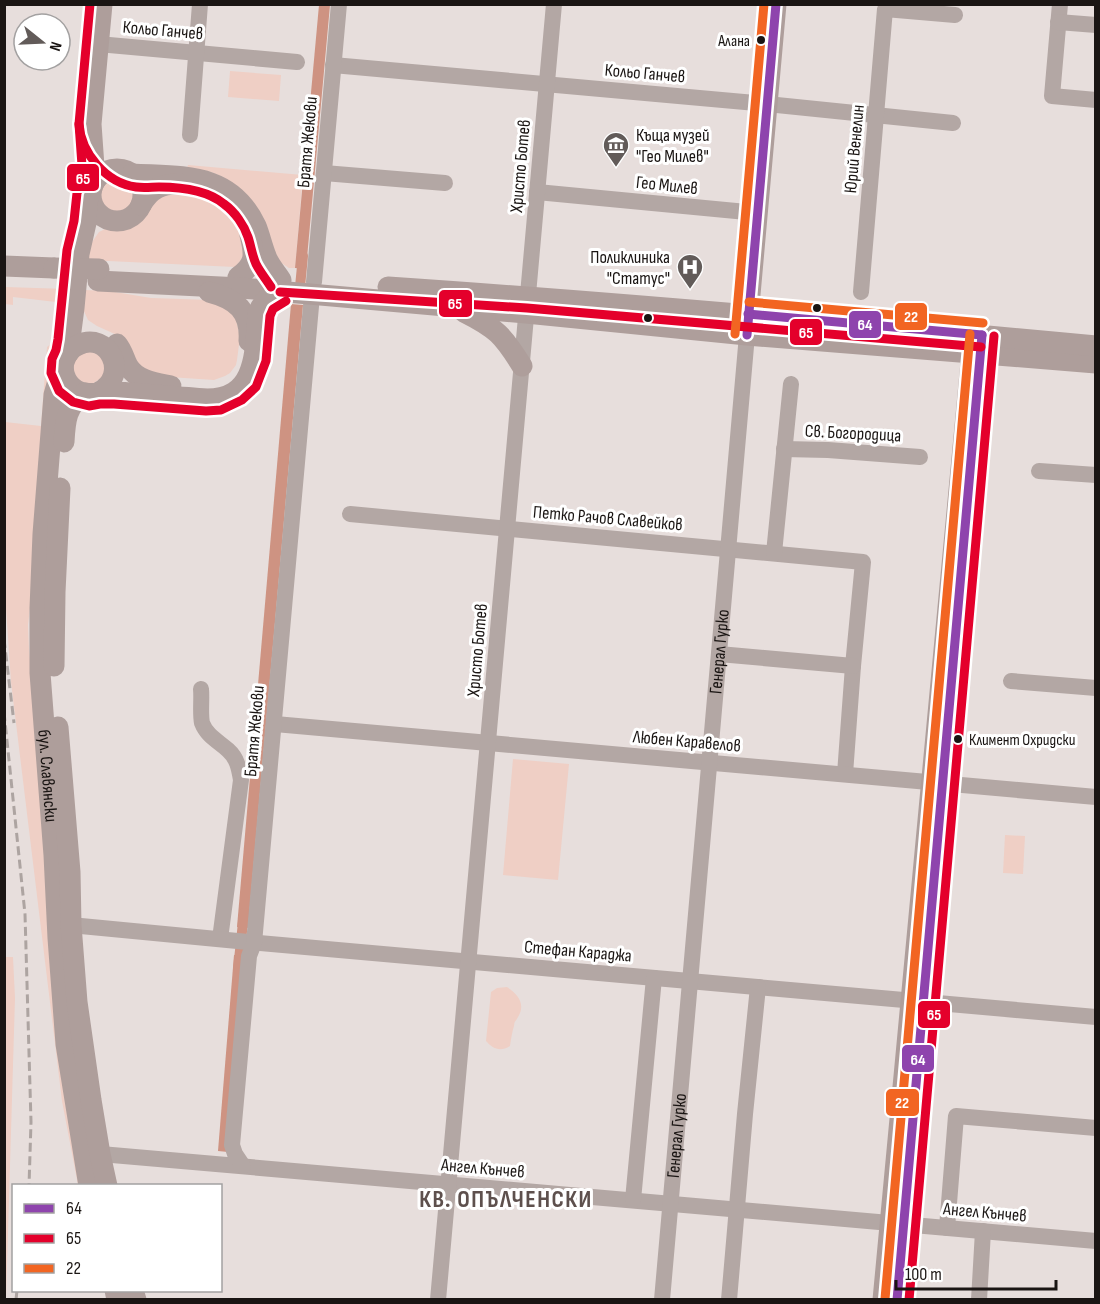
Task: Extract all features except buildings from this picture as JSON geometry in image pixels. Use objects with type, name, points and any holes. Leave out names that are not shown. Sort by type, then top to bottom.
[{"type":"main road","name":"бул. Славянски","points":[[89,1184],[91,1153],[77,1002],[54,855],[40,681],[39,608],[54,400],[57,381],[66,360],[77,316],[81,245],[86,223],[87,201],[93,184],[91,129],[102,4]]},
{"type":"main road","name":"Генерал Гурко","points":[[747,325],[776,4]]},
{"type":"main road","points":[[91,129],[102,152],[136,178],[142,188],[141,205]]},
{"type":"main road","points":[[238,277],[251,266],[254,251],[243,221],[222,199],[197,187],[169,184],[151,191],[135,213],[126,219],[117,221],[107,219],[93,206],[91,199],[93,184],[106,171],[177,175],[200,179],[216,185],[241,204],[252,219],[266,258],[295,287]]},
{"type":"main road","points":[[81,245],[92,228],[107,219]]},
{"type":"main road","points":[[4,266],[53,273],[238,277],[295,287],[453,307],[527,305]]},
{"type":"main road","points":[[4,277],[53,273]]},
{"type":"main road","points":[[98,275],[176,284],[295,287],[527,305],[977,344],[1095,346]]},
{"type":"main road","points":[[77,316],[86,333],[110,352],[123,377],[134,385],[198,392],[217,391],[230,384],[240,374],[247,359],[248,325],[242,311],[231,300],[176,284]]},
{"type":"main road","points":[[99,344],[82,343],[74,347],[66,360],[64,374],[68,383],[75,390],[92,393],[114,392],[219,398],[231,393],[246,381],[252,366],[258,313],[264,301],[295,287]]},
{"type":"main road","points":[[453,307],[496,330],[510,346],[522,366]]},
{"type":"main road","points":[[77,316],[114,340],[131,371],[139,377],[198,392]]},
{"type":"main road","points":[[977,344],[1095,363]]},
{"type":"main road","points":[[897,1299],[897,1223],[977,344]]},
{"type":"main road","points":[[92,393],[108,386],[114,372],[114,360]]},
{"type":"main road","name":"бул. Славянски","points":[[64,924],[70,872],[55,684],[55,592],[61,472],[66,419],[71,406],[77,399],[92,393]]},
{"type":"main road","name":"бул. Славянски","points":[[91,1153],[106,1184]]},
{"type":"main road","points":[[882,1299],[897,1223]]},
{"type":"street","points":[[190,135],[200,4]]},
{"type":"street","name":"Братя Жекови","points":[[229,1165],[235,1155],[232,1144],[249,956],[239,941],[274,724],[295,287],[324,173],[339,4]]},
{"type":"street","name":"Христо Ботев","points":[[438,1299],[554,4]]},
{"type":"street","name":"Юрий Венелин","points":[[861,292],[885,9],[955,15]]},
{"type":"street","points":[[1095,25],[1059,13],[1052,96],[1095,99]]},
{"type":"street","name":"Кольо Ганчев","points":[[98,44],[297,62]]},
{"type":"street","name":"Кольо Ганчев","points":[[333,65],[953,123]]},
{"type":"street","points":[[324,173],[445,183]]},
{"type":"street","name":"Гео Милев","points":[[537,192],[757,213]]},
{"type":"street","name":"Генерал Гурко","points":[[662,1299],[747,325]]},
{"type":"street","points":[[774,553],[791,384]]},
{"type":"street","name":"Св. Богородица","points":[[784,449],[920,457]]},
{"type":"street","points":[[1039,471],[1095,475]]},
{"type":"street","name":"Петко Рачов Славейков","points":[[350,514],[863,562],[853,666]]},
{"type":"street","points":[[719,654],[853,666],[845,774]]},
{"type":"street","points":[[1011,681],[1095,688]]},
{"type":"street","points":[[201,689],[202,721],[212,738],[230,751],[238,764],[241,780],[239,941]]},
{"type":"street","name":"Любен Каравелов","points":[[274,724],[1095,796]]},
{"type":"street","name":"Стефан Караджа","points":[[64,924],[1095,1017]]},
{"type":"street","points":[[633,1200],[654,978]]},
{"type":"street","points":[[729,1299],[758,987]]},
{"type":"street","points":[[947,1228],[956,1116],[1095,1128]]},
{"type":"street","name":"Ангел Кънчев","points":[[91,1153],[1095,1241]]},
{"type":"street","points":[[979,1299],[982,1231]]},
{"type":"shaded area","points":[[319,5],[330,5],[306,269],[295,268]]},
{"type":"shaded area","points":[[230,71],[281,75],[279,101],[228,97]]},
{"type":"shaded area","points":[[188,165],[303,175],[295,268],[289,268],[280,262],[223,177],[211,172],[187,168]]},
{"type":"shaded area","points":[[117,178],[129,183],[134,195],[129,207],[117,212],[105,207],[100,195],[105,183]]},
{"type":"shaded area","points":[[179,190],[216,202],[232,216],[239,226],[248,252],[235,267],[87,260],[92,242],[99,232],[105,229],[129,227],[143,218],[154,200]]},
{"type":"shaded area","points":[[5,287],[68,289],[28,625],[82,1184],[78,1184],[62,1101],[11,682],[4,578],[5,422],[41,426],[47,347],[53,342],[56,302],[13,297],[13,305],[5,304]]},
{"type":"shaded area","points":[[85,290],[109,291],[151,298],[210,300],[231,312],[236,319],[240,337],[236,365],[230,373],[214,380],[154,376],[142,372],[117,335],[88,320],[83,309]]},
{"type":"shaded area","points":[[291,304],[303,305],[248,928],[237,927]]},
{"type":"shaded area","points":[[86,351],[97,353],[104,360],[104,376],[91,385],[77,380],[72,366],[77,356]]},
{"type":"shaded area","points":[[513,759],[569,764],[558,880],[503,875]]},
{"type":"shaded area","points":[[1005,835],[1025,836],[1023,874],[1003,873]]},
{"type":"shaded area","points":[[234,955],[245,956],[228,1152],[218,1151]]},
{"type":"shaded area","points":[[4,957],[13,957],[15,998],[6,1300],[4,1299]]},
{"type":"shaded area","points":[[507,987],[520,1000],[521,1008],[515,1022],[510,1046],[497,1049],[486,1041],[491,992],[497,988]]},
{"type":"waterway","points":[[299,297],[303,256]]},
{"type":"waterway","points":[[238,969],[244,913]]},
{"type":"railway","points":[[4,639],[14,723]]},
{"type":"railway","points":[[4,712],[25,914],[31,1122],[29,1184]]},
{"type":"railway","points":[[16,1300],[17,1292]]},
{"type":"transit line","name":"65","points":[[90,4],[79,124],[83,179],[77,193],[74,221],[67,250],[58,339],[52,359],[51,373],[59,391],[73,402],[89,406],[114,404],[206,411],[221,410],[242,400],[256,387],[266,361],[270,316],[273,309],[286,301]]},
{"type":"transit line","name":"22","points":[[735,334],[764,4]]},
{"type":"transit line","name":"64","points":[[747,335],[776,4]]},
{"type":"transit line","name":"65","points":[[79,124],[90,156],[105,173],[115,180],[136,187],[193,190],[210,195],[228,207],[244,228],[256,264],[271,287]]},
{"type":"transit line","name":"65","points":[[280,292],[527,308],[981,347]]},
{"type":"transit line","name":"22","points":[[749,302],[983,323]]},
{"type":"transit line","name":"64","points":[[748,314],[982,335]]},
{"type":"transit line","name":"22","points":[[885,1299],[970,334]]},
{"type":"transit line","name":"64","points":[[897,1300],[982,335]]},
{"type":"transit line","name":"65","points":[[909,1300],[994,336]]},
{"type":"place","name":"Алана","points":[[761,40]]},
{"type":"place","name":"Къща музей \"Гео Милев\"","points":[[616,168]]},
{"type":"place","name":"Поликлиника \"Статус\"","points":[[690,290]]},
{"type":"place","name":"Климент Охридски","points":[[958,739]]},
{"type":"district","name":"КВ. ОПЪЛЧЕНСКИ","points":[[506,1199]]}]
